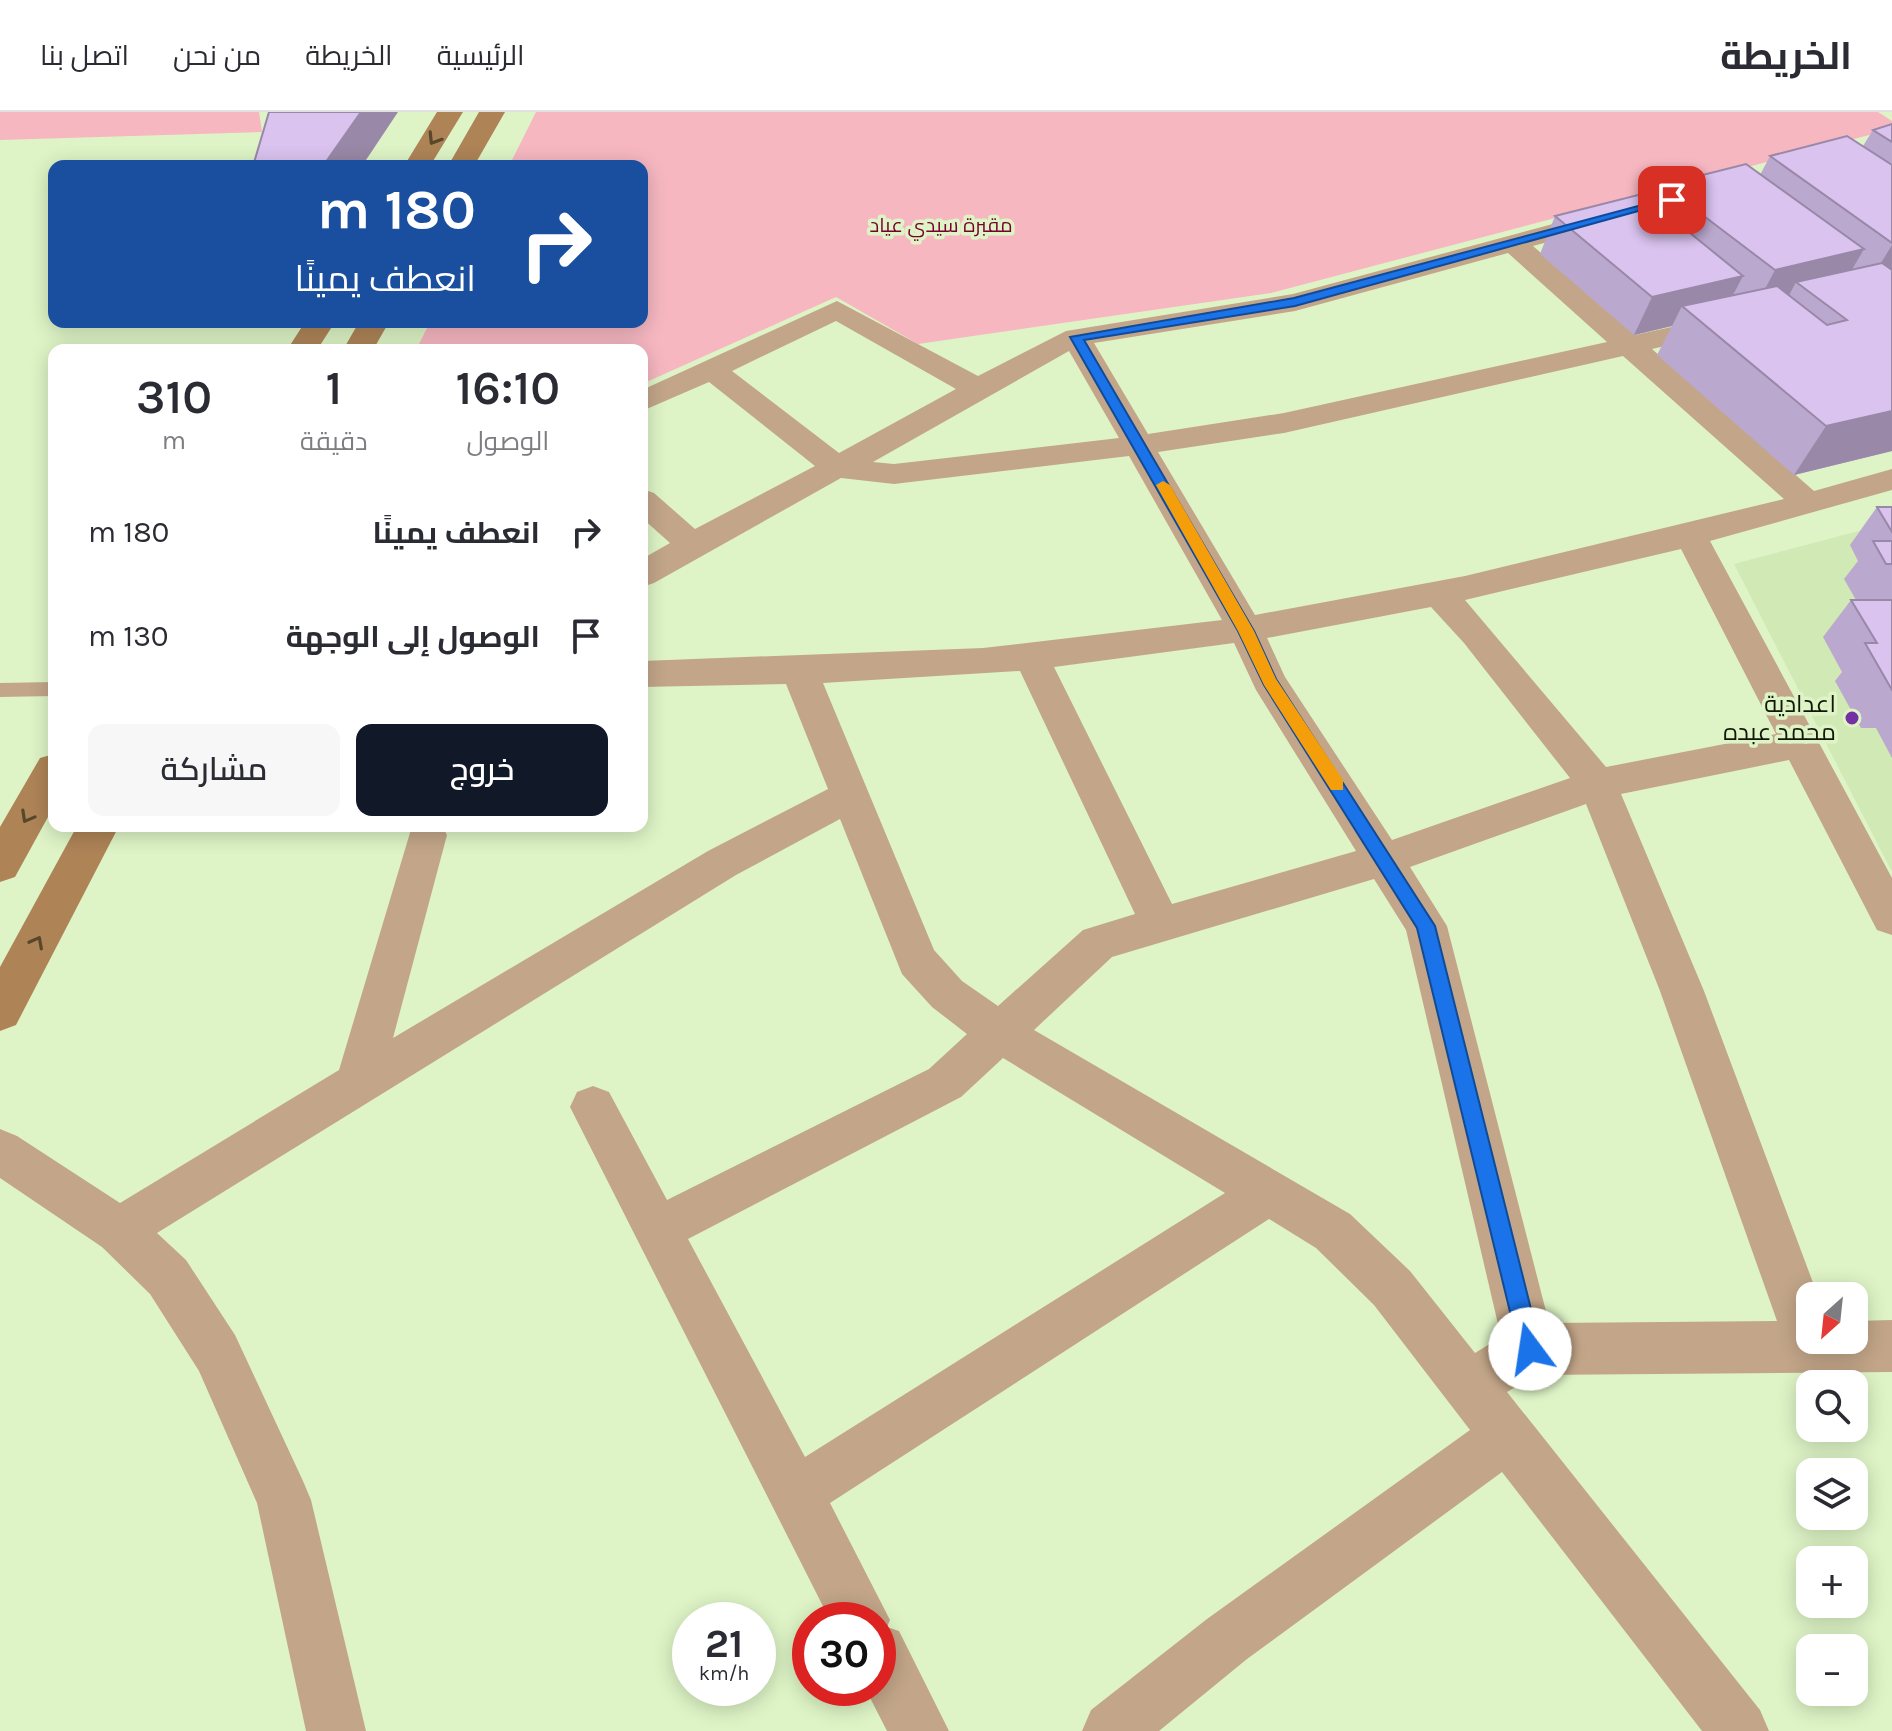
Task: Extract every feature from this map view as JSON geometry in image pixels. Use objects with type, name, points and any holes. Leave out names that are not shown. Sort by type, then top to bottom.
[{"type":"main road","points":[[421,160],[450,112]]},
{"type":"main road","points":[[464,160],[492,112]]},
{"type":"main road","points":[[0,865],[48,780]]},
{"type":"main road","points":[[0,1011],[95,832]]},
{"type":"street","points":[[648,571],[691,544],[921,423],[1051,347],[1076,337],[1295,302],[1512,242],[1628,216]]},
{"type":"street","points":[[1512,242],[1809,504]]},
{"type":"street","points":[[711,369],[838,468],[894,474],[1140,445],[1284,423],[1751,318],[1727,299]]},
{"type":"street","points":[[648,399],[837,310],[978,389]]},
{"type":"street","points":[[1076,337],[1246,631],[1269,681],[1426,926],[1530,1349]]},
{"type":"street","points":[[921,423],[954,467]]},
{"type":"street","points":[[648,674],[799,670],[1031,657],[1246,631],[1441,596],[1809,504],[1892,479]]},
{"type":"street","points":[[648,505],[691,544]]},
{"type":"street","points":[[1690,534],[1892,918]]},
{"type":"street","points":[[1441,596],[1477,634],[1597,784],[1635,870],[1682,991],[1796,1304]]},
{"type":"street","points":[[1031,657],[1160,922]]},
{"type":"street","points":[[799,670],[917,961],[947,994],[1000,1033],[1271,1191],[1333,1231],[1392,1288],[1739,1731]]},
{"type":"street","points":[[657,1230],[945,1083],[1098,943],[1160,922],[1385,859],[1597,784],[1801,743]]},
{"type":"street","points":[[119,1230],[709,871],[850,795]]},
{"type":"street","points":[[358,1084],[427,835]]},
{"type":"street","points":[[593,1107],[852,1602]]},
{"type":"street","points":[[0,1151],[119,1230],[168,1277],[217,1353],[284,1500],[336,1731]]},
{"type":"street","points":[[795,1494],[1271,1191]]},
{"type":"street","points":[[1469,1386],[1530,1349],[1796,1345]]},
{"type":"street","points":[[1868,1346],[1892,1346]]},
{"type":"street","points":[[1112,1731],[1227,1639],[1508,1435]]},
{"type":"street","points":[[896,1687],[919,1731]]},
{"type":"lane","points":[[0,690],[48,689]]},
{"type":"shaded area","name":"اعدادية محمد عبده","points":[[1870,528],[1892,542],[1892,872],[1734,564]]},
{"type":"green space","points":[[0,112],[259,112],[262,132],[0,140]]},
{"type":"green space","name":"مقبرة سيدي عياد","points":[[536,112],[1878,112],[1892,121],[1892,129],[1271,293],[918,344],[836,297],[648,381],[648,344],[419,344],[427,328],[648,328],[648,160],[512,160]]},
{"type":"building","points":[[269,112],[361,112],[327,160],[255,160]]},
{"type":"building","points":[[1892,124],[1892,142],[1873,130]]},
{"type":"building","points":[[1847,136],[1892,165],[1892,243],[1770,156]]},
{"type":"building","points":[[1746,164],[1864,249],[1775,270],[1663,185]]},
{"type":"building","points":[[1642,194],[1743,276],[1652,297],[1555,216]]},
{"type":"building","points":[[1882,263],[1892,270],[1892,411],[1826,426],[1682,306],[1777,286],[1827,325],[1847,320],[1796,282]]},
{"type":"building","points":[[1877,507],[1892,507],[1892,532]]},
{"type":"building","points":[[1873,541],[1892,541],[1892,564],[1886,564]]},
{"type":"building","points":[[1851,600],[1892,600],[1892,690],[1865,643],[1877,643]]},
{"type":"slow traffic","points":[[1163,485],[1246,631],[1269,681],[1337,785]]},
{"type":"place","name":"اعدادية محمد عبده","points":[[1852,718]]},
{"type":"route","points":[[1530,1349],[1426,926],[1269,681],[1246,631],[1076,337],[1295,302],[1672,200]]}]
